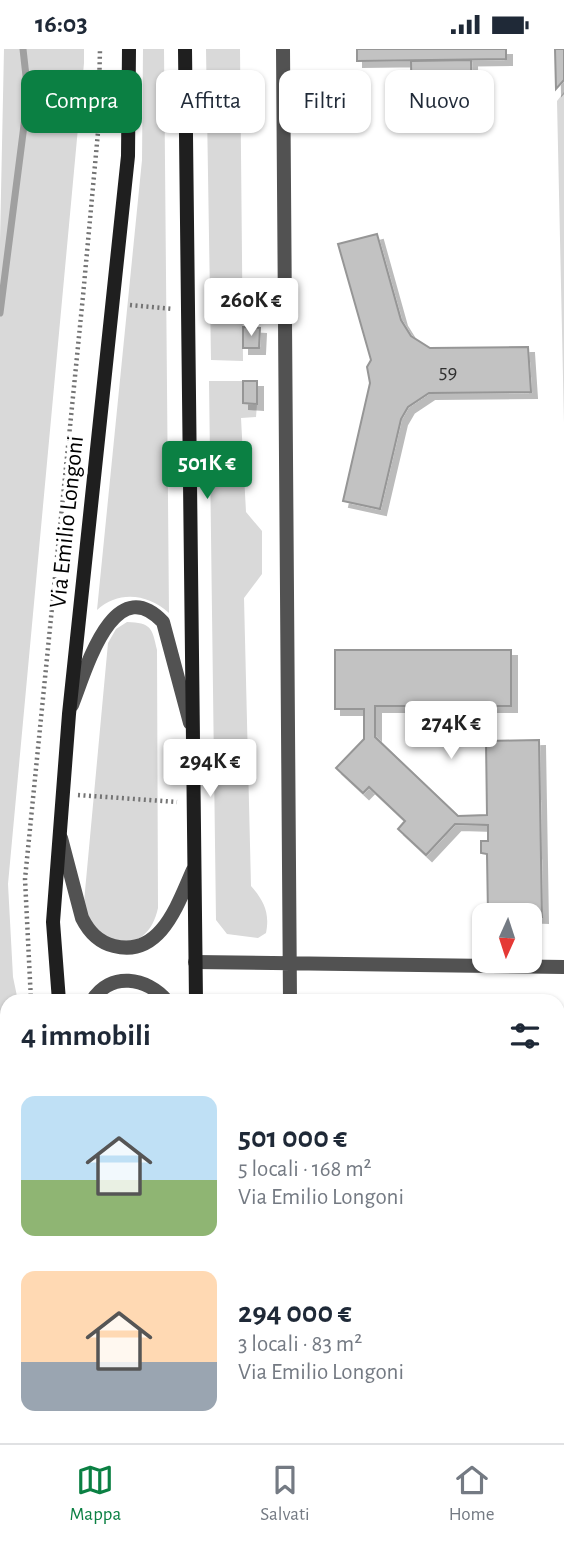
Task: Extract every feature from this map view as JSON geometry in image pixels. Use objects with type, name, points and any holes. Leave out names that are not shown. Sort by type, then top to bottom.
[{"type":"street","name":"Via Emilio Longoni","points":[[58,994],[53,922],[62,794],[128,156],[129,49]]},
{"type":"street","points":[[185,49],[196,994]]},
{"type":"street","points":[[283,49],[290,994]]},
{"type":"street","points":[[69,714],[107,624],[123,610],[142,609],[151,611],[163,622],[191,728]]},
{"type":"street","points":[[60,833],[82,918],[95,937],[111,946],[133,947],[146,944],[158,936],[176,909],[193,870]]},
{"type":"street","points":[[195,962],[564,967]]},
{"type":"street","points":[[99,994],[108,985],[132,980],[148,985],[159,994]]},
{"type":"path","points":[[31,994],[25,879],[83,302],[98,132],[100,49]]},
{"type":"path","points":[[83,302],[188,310]]},
{"type":"path","points":[[33,791],[192,802]]},
{"type":"shaded area","points":[[4,49],[84,49],[83,70],[21,70],[21,133],[78,133],[8,884],[13,977],[17,994],[0,994],[0,241]]},
{"type":"shaded area","points":[[143,49],[164,49],[164,70],[156,70],[156,133],[165,133],[169,613],[143,598],[133,597],[115,599],[97,610],[142,160]]},
{"type":"shaded area","points":[[206,49],[240,49],[240,70],[206,70]]},
{"type":"shaded area","points":[[564,92],[564,423],[557,101]]},
{"type":"shaded area","points":[[207,133],[241,133],[243,361],[211,360]]},
{"type":"shaded area","points":[[209,381],[243,381],[243,403],[257,404],[256,417],[241,418],[246,512],[262,531],[262,574],[244,598],[251,886],[263,902],[267,919],[266,933],[258,938],[227,934],[216,920]]},
{"type":"shaded area","points":[[127,622],[146,625],[152,631],[157,650],[158,908],[152,925],[143,936],[132,942],[120,943],[97,931],[84,902],[108,643],[116,629]]},
{"type":"building","points":[[357,49],[506,49],[506,59],[357,61]]},
{"type":"building","points":[[555,49],[564,49],[564,80],[556,89]]},
{"type":"building","points":[[471,60],[471,70],[411,70],[411,61]]},
{"type":"building","points":[[377,234],[401,320],[411,336],[430,348],[528,347],[531,392],[429,393],[408,407],[401,419],[380,509],[343,501],[370,383],[367,367],[371,360],[338,244]]},
{"type":"building","points":[[243,327],[260,328],[259,348],[243,348]]},
{"type":"building","points":[[243,381],[257,381],[257,404],[243,403]]},
{"type":"building","points":[[335,650],[511,650],[511,706],[427,706],[427,712],[411,713],[411,706],[375,706],[375,737],[458,816],[487,815],[486,741],[539,740],[542,903],[488,903],[487,854],[481,853],[481,841],[488,841],[488,825],[455,824],[426,855],[398,829],[405,821],[369,787],[363,793],[336,768],[364,739],[364,709],[335,709]]},
{"type":"waterway","points":[[0,313],[28,94],[23,49]]}]
